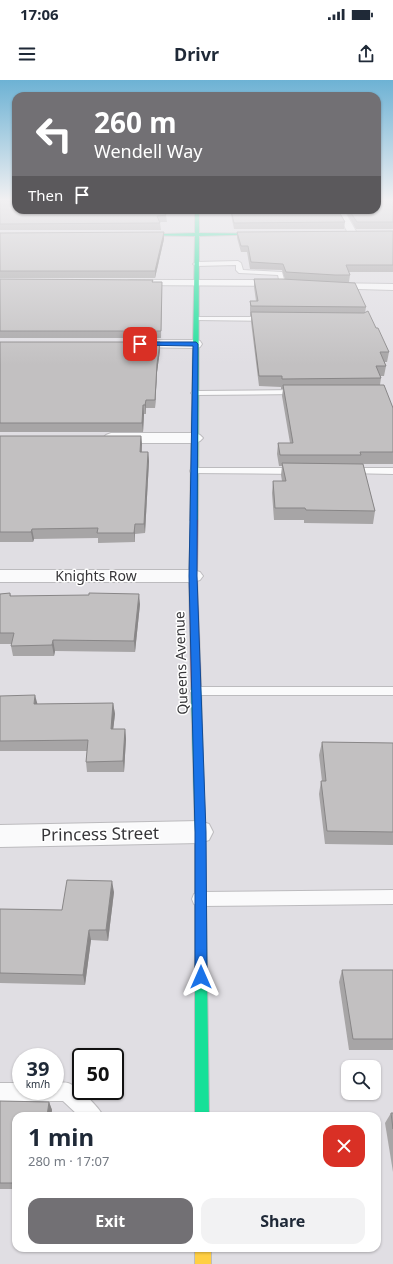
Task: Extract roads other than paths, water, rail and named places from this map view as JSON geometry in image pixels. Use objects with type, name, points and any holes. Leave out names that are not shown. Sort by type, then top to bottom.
[{"type":"main road","name":"Queens Avenue","points":[[196,255],[193,576],[200,832],[202,1112]]},
{"type":"main road","points":[[203,1252],[203,1264]]},
{"type":"street","points":[[118,283],[297,284]]},
{"type":"street","points":[[320,286],[393,286]]},
{"type":"street","points":[[117,344],[196,344]]},
{"type":"street","points":[[94,438],[195,438]]},
{"type":"street","name":"Knights Row","points":[[0,576],[193,576]]},
{"type":"street","name":"Princess Street","points":[[0,836],[200,832]]},
{"type":"lane","points":[[237,257],[239,270],[241,272],[280,273],[282,283]]},
{"type":"lane","points":[[196,264],[238,263]]},
{"type":"lane","points":[[196,318],[276,319]]},
{"type":"lane","points":[[195,393],[303,392]]},
{"type":"lane","points":[[194,471],[306,471]]},
{"type":"lane","points":[[337,471],[393,471]]},
{"type":"lane","points":[[196,691],[393,691]]},
{"type":"lane","points":[[200,899],[393,897]]},
{"type":"lane","points":[[0,1092],[67,1092],[89,1112]]}]
